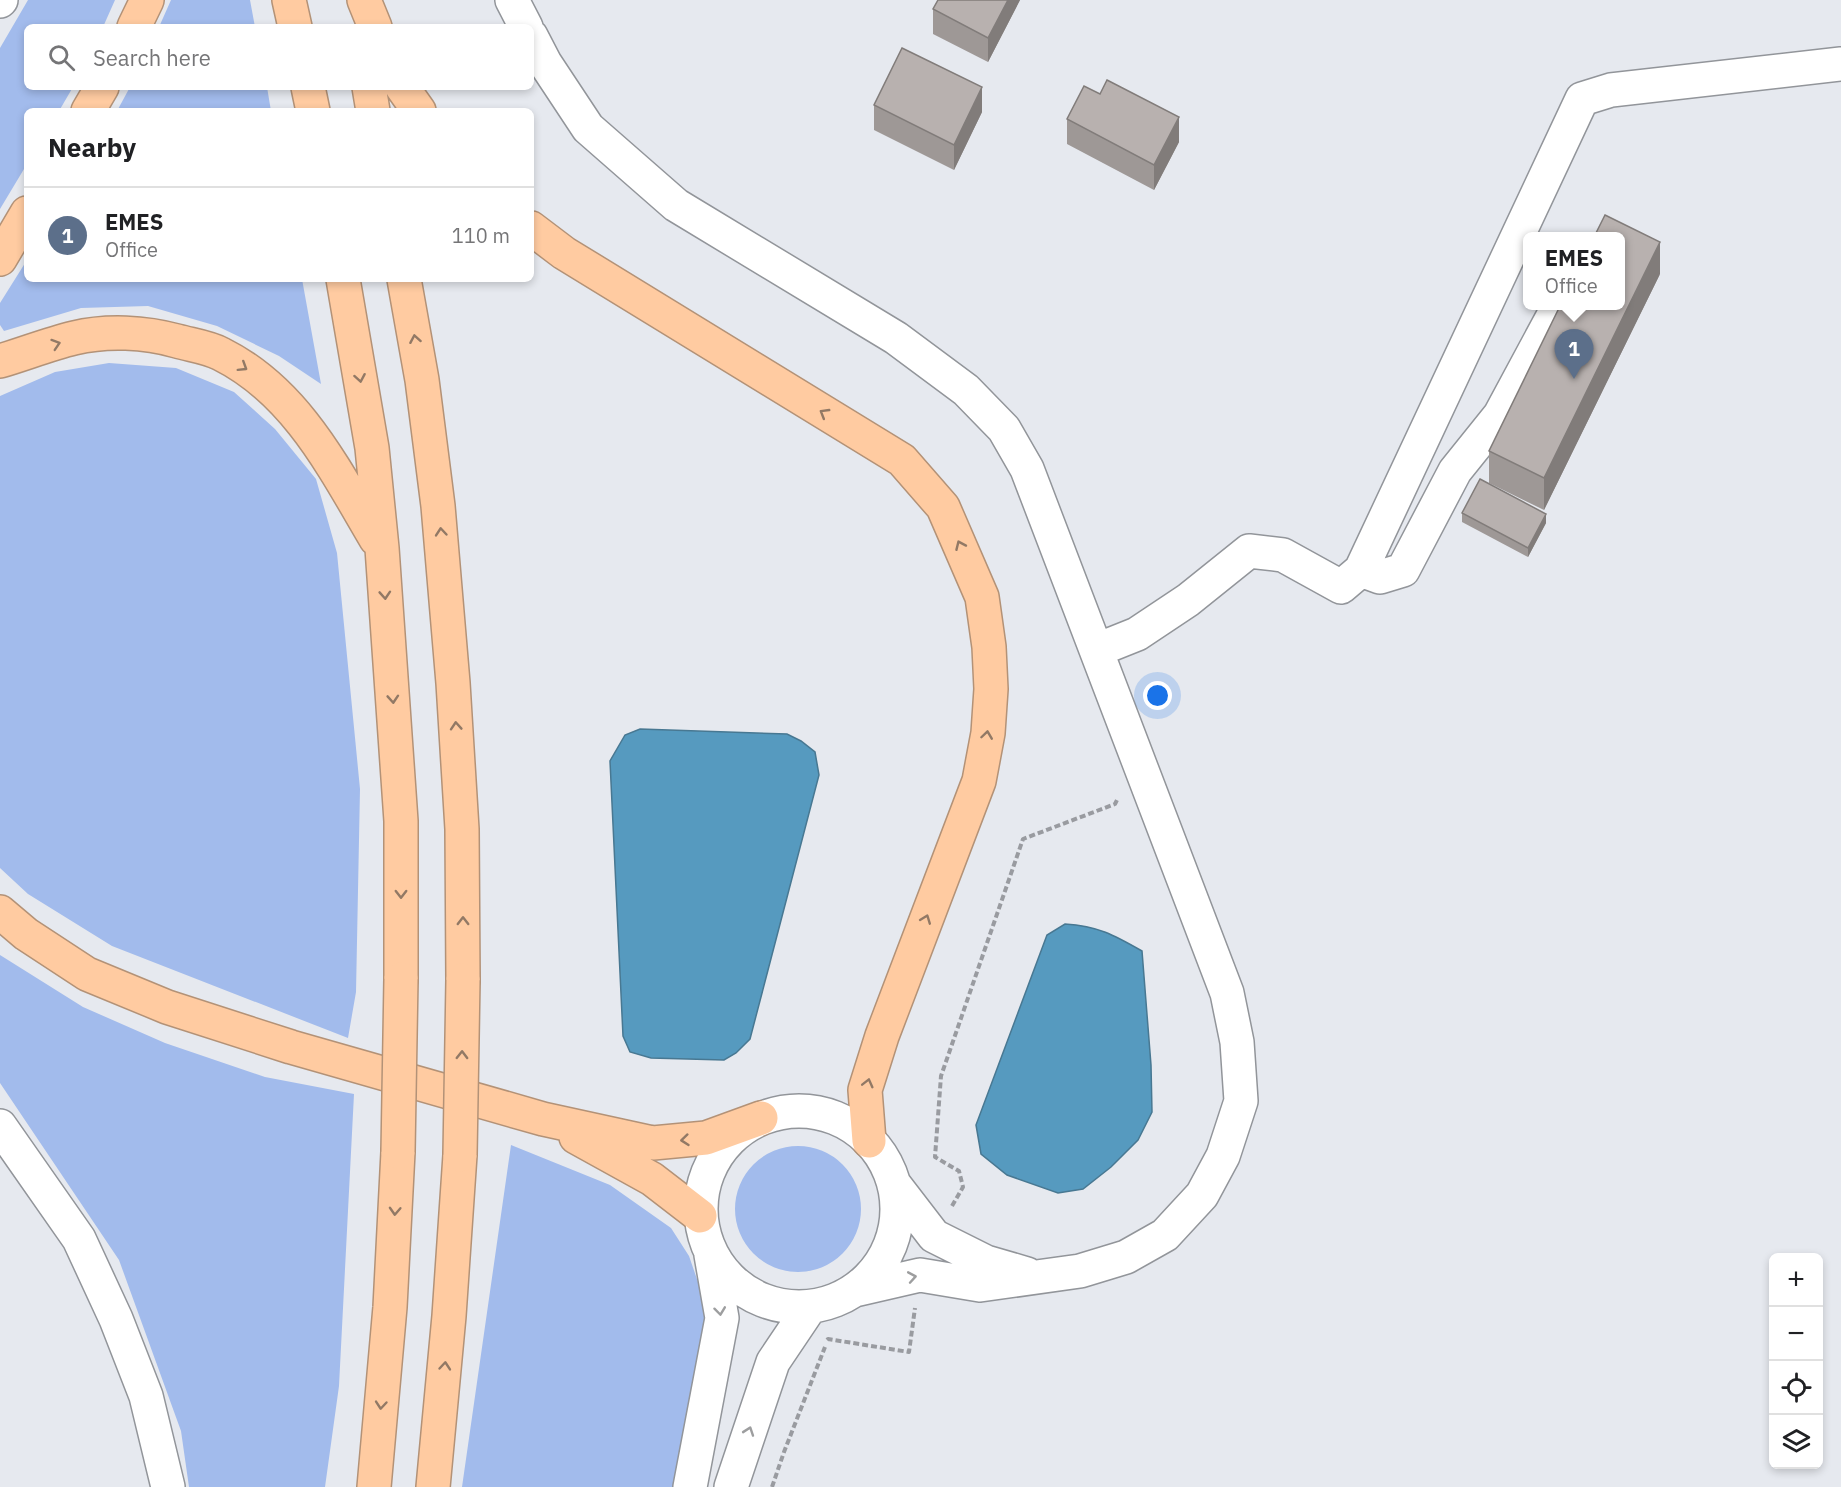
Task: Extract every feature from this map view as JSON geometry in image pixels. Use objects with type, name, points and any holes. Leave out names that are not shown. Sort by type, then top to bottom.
[{"type":"highway","points":[[135,24],[147,0]]},
{"type":"highway","points":[[289,0],[294,24]]},
{"type":"highway","points":[[352,0],[357,24]]},
{"type":"highway","points":[[364,0],[374,24]]},
{"type":"highway","points":[[90,108],[100,90]]},
{"type":"highway","points":[[309,90],[312,108]]},
{"type":"highway","points":[[370,90],[372,108]]},
{"type":"highway","points":[[404,90],[417,108]]},
{"type":"highway","points":[[0,259],[24,218]]},
{"type":"highway","points":[[534,230],[564,254],[902,460],[943,507],[982,597],[989,647],[991,689],[988,733],[979,781],[898,993],[868,1079],[865,1090],[869,1141]]},
{"type":"highway","points":[[344,282],[372,448],[382,548],[400,820],[402,979],[398,1152],[390,1307],[374,1487]]},
{"type":"highway","points":[[405,282],[422,380],[438,506],[462,829],[463,980],[460,1155],[449,1316],[433,1487]]},
{"type":"highway","points":[[0,361],[75,338],[124,333],[166,338],[220,353],[255,375],[287,404],[320,444],[382,548]]},
{"type":"highway","points":[[0,912],[26,934],[87,974],[167,1006],[270,1041],[543,1119],[653,1143],[706,1138],[761,1118]]},
{"type":"highway","points":[[543,1119],[652,1179],[700,1216]]},
{"type":"street","points":[[512,0],[524,24]]},
{"type":"street","points":[[534,42],[545,63],[588,128],[676,204],[896,338],[966,390],[1004,429],[1027,469],[1143,771],[1227,993],[1237,1042],[1241,1101],[1223,1156],[1202,1195],[1165,1235],[1126,1257],[1080,1271],[980,1285],[920,1275],[855,1290],[833,1301],[810,1307],[780,1306],[751,1296],[728,1277],[710,1253]]},
{"type":"street","points":[[1097,650],[1137,634],[1188,600],[1249,551],[1283,555],[1341,587],[1361,570],[1582,99],[1611,90],[1841,64]]},
{"type":"street","points":[[1361,570],[1380,577],[1403,570],[1455,471],[1500,415],[1556,310]]},
{"type":"street","points":[[690,1487],[722,1318],[710,1253],[700,1216],[703,1186],[715,1158],[735,1134],[761,1118],[790,1111],[819,1113],[846,1123],[869,1141],[884,1161],[894,1184],[934,1236],[986,1262],[1040,1277]]},
{"type":"street","points":[[0,1126],[79,1239],[116,1319],[147,1396],[168,1487]]},
{"type":"street","points":[[855,1290],[877,1269],[891,1243],[897,1214],[894,1184]]},
{"type":"street","points":[[731,1487],[773,1362],[810,1307]]},
{"type":"path","points":[[934,1236],[963,1187],[959,1171],[935,1157],[941,1076],[1023,839],[1115,804],[1127,779],[1143,771]]},
{"type":"path","points":[[772,1487],[828,1339],[909,1352],[920,1275]]},
{"type":"shaded area","points":[[28,0],[115,0],[104,24],[24,24],[24,90],[71,90],[61,108],[24,108],[24,169],[0,209],[0,48]]},
{"type":"shaded area","points":[[171,0],[250,0],[254,24],[160,24]]},
{"type":"shaded area","points":[[128,90],[268,90],[270,108],[119,108]]},
{"type":"shaded area","points":[[24,265],[24,282],[303,282],[321,384],[279,356],[217,326],[148,306],[81,308],[4,331],[0,325],[0,303]]},
{"type":"shaded area","points":[[109,363],[176,368],[234,392],[275,429],[316,479],[337,553],[360,789],[356,992],[348,1038],[112,946],[28,894],[0,868],[0,396],[55,372]]},
{"type":"shaded area","points":[[640,729],[787,734],[815,752],[819,775],[750,1039],[736,1053],[724,1060],[651,1058],[630,1052],[623,1036],[610,761],[625,735]]},
{"type":"shaded area","points":[[1065,924],[1105,932],[1142,951],[1151,1065],[1152,1112],[1138,1140],[1111,1167],[1083,1189],[1058,1193],[1007,1175],[981,1154],[976,1125],[1047,935]]},
{"type":"shaded area","points":[[0,955],[83,1007],[165,1043],[265,1077],[354,1094],[339,1386],[325,1487],[189,1487],[181,1431],[119,1260],[0,1083]]},
{"type":"shaded area","points":[[511,1145],[610,1185],[671,1228],[689,1256],[708,1311],[674,1487],[462,1487]]},
{"type":"shaded area","points":[[798,1146],[822,1151],[843,1164],[856,1185],[861,1209],[856,1233],[843,1254],[822,1267],[798,1272],[774,1267],[753,1254],[740,1233],[735,1209],[740,1185],[753,1164],[774,1151]]},
{"type":"building","points":[[938,0],[1008,0],[988,38],[933,9]]},
{"type":"building","points":[[902,48],[982,87],[954,145],[874,105]]},
{"type":"building","points":[[1107,80],[1179,117],[1154,165],[1067,119],[1084,86],[1100,94]]},
{"type":"building","points":[[1605,215],[1660,242],[1544,478],[1489,451],[1558,310],[1625,310],[1625,232],[1596,232]]},
{"type":"building","points":[[1480,479],[1546,514],[1528,548],[1462,513]]},
{"type":"place","name":"EMES","points":[[1574,379]]}]
